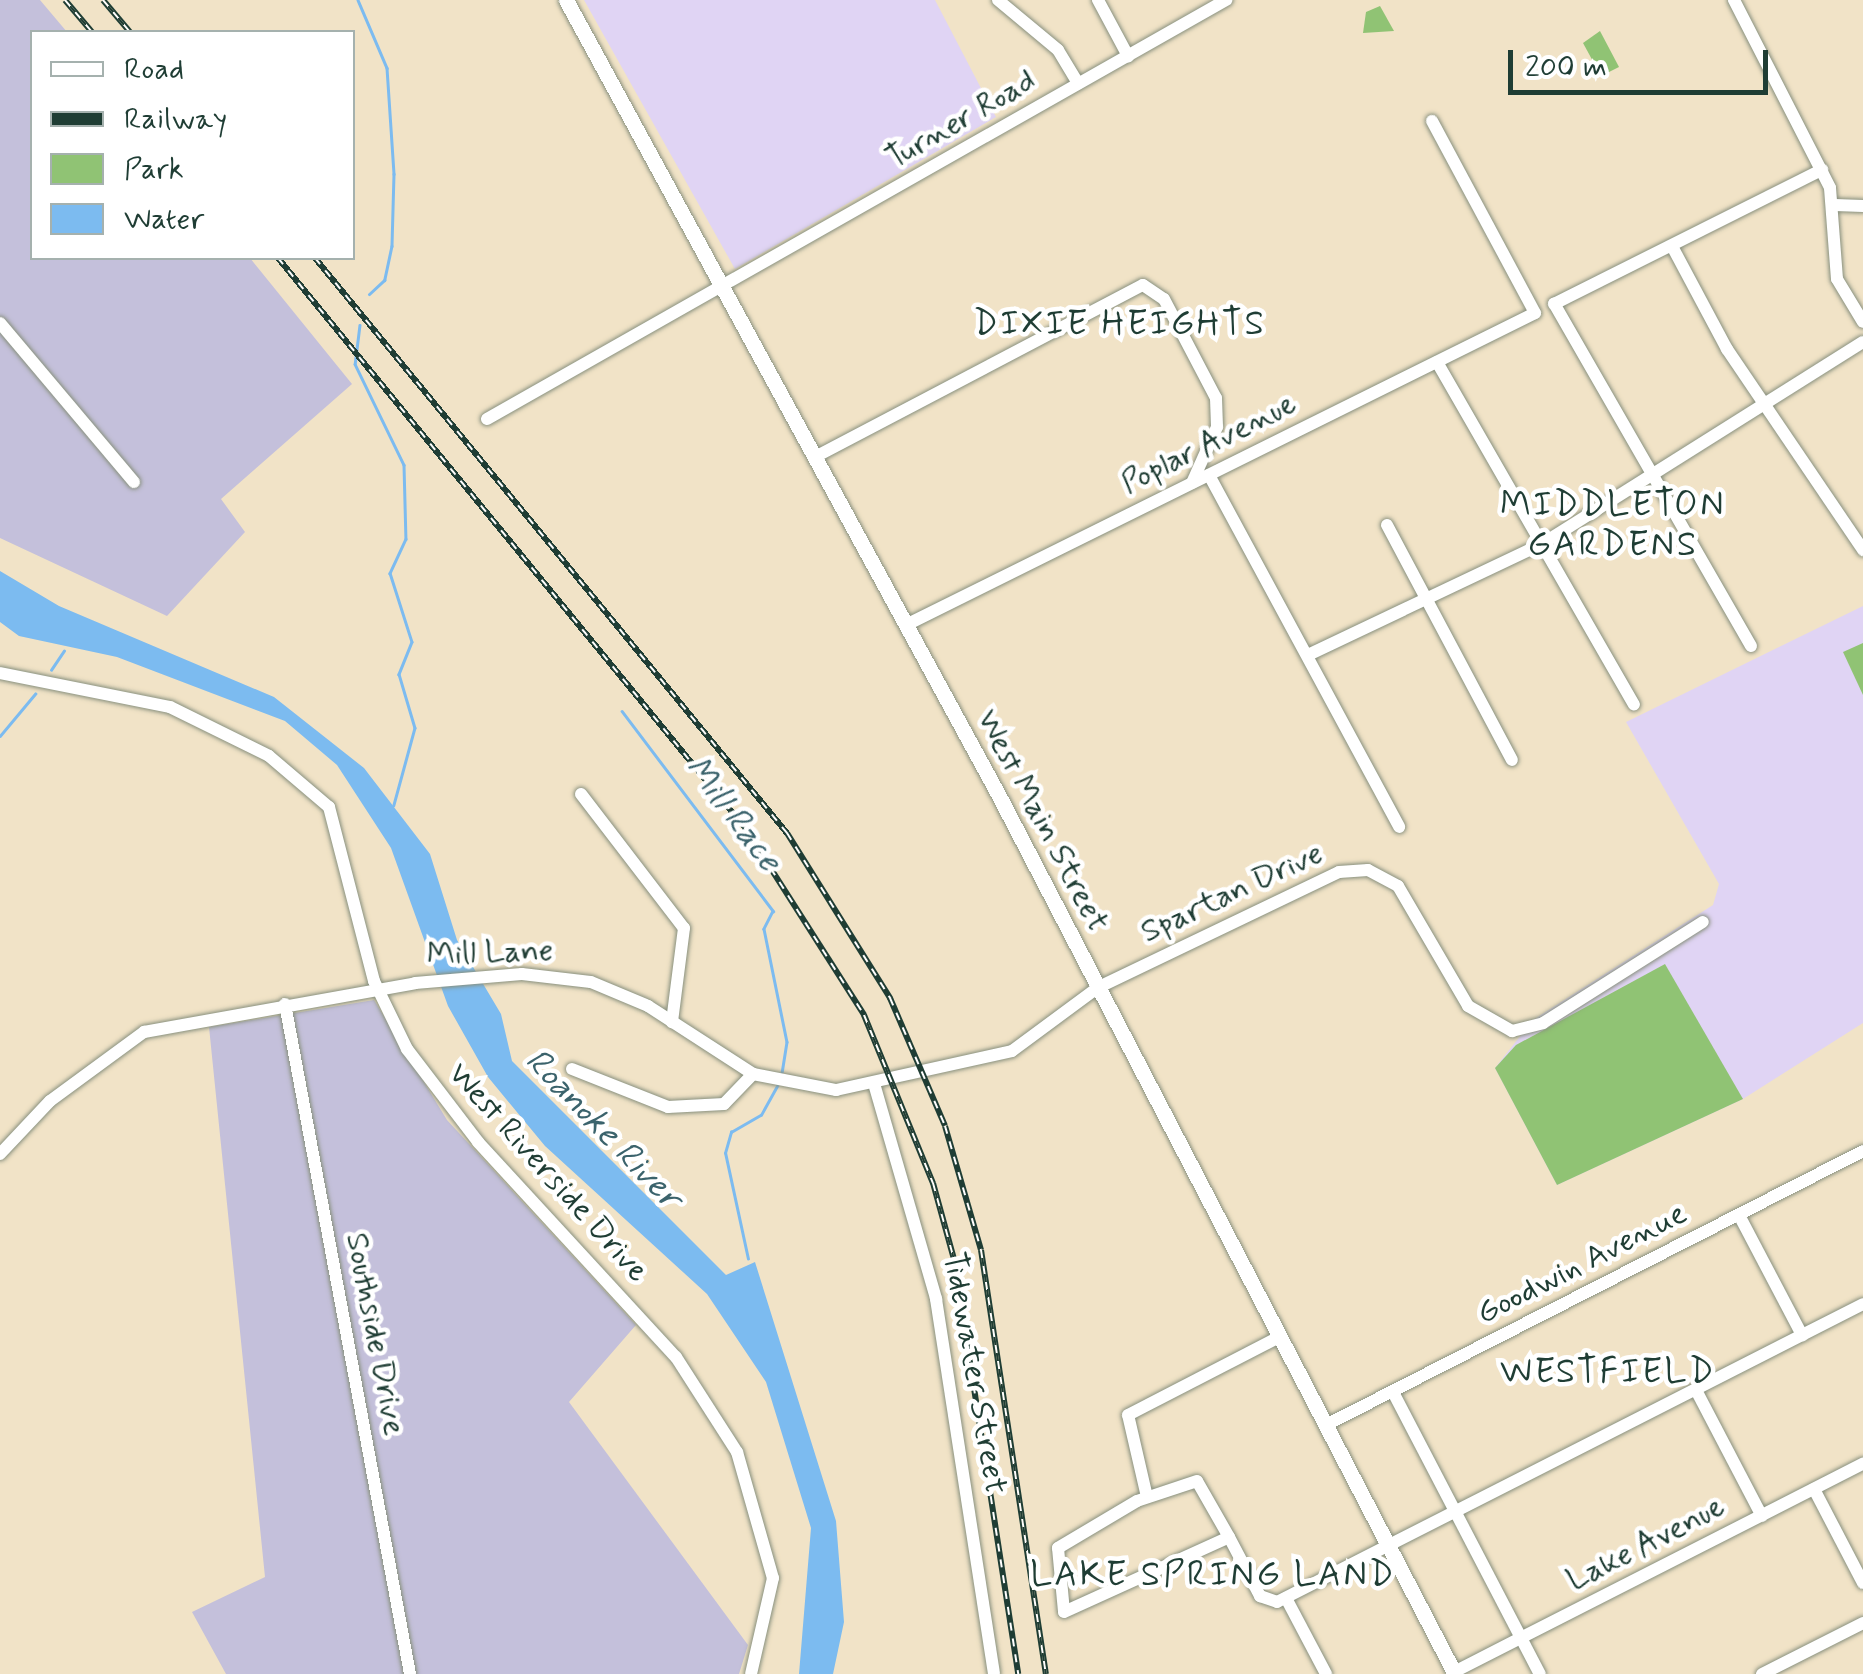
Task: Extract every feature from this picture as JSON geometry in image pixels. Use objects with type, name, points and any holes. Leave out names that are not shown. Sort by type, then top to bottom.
[{"type":"main road","name":"West Main Street","points":[[566,0],[906,625],[1454,1673]]},
{"type":"street","points":[[998,0],[1058,50],[1078,84]]},
{"type":"street","points":[[1098,0],[1128,56]]},
{"type":"street","name":"Turner Road","points":[[487,419],[1226,0]]},
{"type":"street","points":[[1734,0],[1822,170],[1835,205],[1837,279],[1863,322]]},
{"type":"street","name":"Poplar Avenue","points":[[906,625],[1535,313],[1432,121]]},
{"type":"street","points":[[1751,646],[1554,304],[1673,248],[1822,170]]},
{"type":"street","points":[[1835,205],[1863,206]]},
{"type":"street","points":[[1673,248],[1766,408],[1863,550]]},
{"type":"street","points":[[815,458],[1135,286],[1154,288],[1208,380],[1218,419],[1192,483]]},
{"type":"street","points":[[0,323],[134,482]]},
{"type":"street","points":[[1308,655],[1428,603],[1542,544],[1655,478],[1863,342]]},
{"type":"street","points":[[1437,362],[1634,704]]},
{"type":"street","points":[[1209,475],[1399,827]]},
{"type":"street","points":[[1387,525],[1512,760]]},
{"type":"street","name":"West Riverside Drive","points":[[0,673],[170,707],[309,784],[342,833],[377,990],[444,1102],[676,1357],[737,1452],[773,1578],[751,1674]]},
{"type":"street","points":[[580,794],[684,928],[672,1022]]},
{"type":"street","name":"Spartan Drive","points":[[1097,988],[1354,870],[1398,886],[1468,1006],[1512,1031],[1544,1023],[1703,922]]},
{"type":"street","name":"Mill Lane","points":[[0,1154],[50,1100],[127,1040],[285,1004],[415,984],[486,976],[591,982],[672,1022],[753,1074],[818,1090],[875,1087],[1022,1046],[1097,988]]},
{"type":"street","name":"Southside Drive","points":[[285,1004],[410,1674]]},
{"type":"street","points":[[572,1070],[668,1107],[724,1104],[753,1074]]},
{"type":"street","name":"Tidewater Street","points":[[875,1087],[936,1300],[994,1674]]},
{"type":"street","name":"Goodwin Avenue","points":[[1326,1425],[1863,1152]]},
{"type":"street","points":[[1739,1215],[1802,1335]]},
{"type":"street","points":[[1229,1537],[1066,1614],[1062,1544],[1147,1497],[1196,1480],[1229,1537],[1260,1596],[1286,1598],[1863,1304]]},
{"type":"street","points":[[1147,1497],[1128,1415],[1281,1336]]},
{"type":"street","points":[[1696,1390],[1762,1516]]},
{"type":"street","points":[[1393,1392],[1540,1674]]},
{"type":"street","name":"Lake Avenue","points":[[1454,1673],[1863,1464]]},
{"type":"street","points":[[1814,1489],[1863,1583]]},
{"type":"street","points":[[1286,1598],[1326,1674]]},
{"type":"street","points":[[1762,1674],[1863,1622]]},
{"type":"shaded area","points":[[0,0],[40,0],[65,30],[30,30],[30,260],[252,260],[352,384],[221,499],[245,532],[167,616],[0,538]]},
{"type":"shaded area","points":[[584,0],[935,0],[996,117],[735,269]]},
{"type":"shaded area","points":[[1863,606],[1863,1023],[1743,1099],[1557,1185],[1495,1068],[1533,1020],[1713,905],[1719,884],[1626,722]]},
{"type":"shaded area","points":[[374,1000],[447,1120],[636,1325],[569,1402],[748,1645],[739,1674],[226,1674],[192,1612],[265,1577],[209,1027]]},
{"type":"green space","points":[[1380,6],[1394,31],[1363,33],[1366,12]]},
{"type":"green space","points":[[1600,31],[1619,67],[1601,76],[1583,43]]},
{"type":"green space","points":[[1863,643],[1863,695],[1843,652]]},
{"type":"green space","points":[[1665,964],[1743,1099],[1557,1185],[1495,1068],[1516,1045]]},
{"type":"water","points":[[0,571],[59,606],[274,697],[364,768],[430,854],[457,940],[501,1014],[512,1061],[726,1275],[755,1262],[836,1521],[844,1622],[833,1674],[799,1674],[811,1528],[766,1382],[707,1294],[545,1146],[488,1077],[448,1006],[391,848],[337,765],[285,721],[117,657],[19,636],[0,622]]},
{"type":"waterway","name":"Mill Race","points":[[358,0],[387,68],[394,174],[392,246],[385,280],[370,294]]},
{"type":"waterway","name":"Mill Race","points":[[360,325],[355,364],[404,465],[406,539],[390,573],[412,642],[399,674],[415,728],[394,805]]},
{"type":"waterway","points":[[51,670],[64,651]]},
{"type":"waterway","points":[[0,736],[35,694]]},
{"type":"waterway","name":"Mill Race","points":[[622,711],[773,911],[764,929],[787,1042],[782,1072]]},
{"type":"waterway","name":"Mill Race","points":[[748,1259],[725,1153],[731,1132],[761,1115],[777,1086]]},
{"type":"railway","points":[[65,0],[90,30]]},
{"type":"railway","points":[[103,0],[128,30]]},
{"type":"railway","points":[[280,260],[745,828],[864,1015],[933,1183],[954,1259],[1018,1674]]},
{"type":"railway","points":[[317,260],[787,833],[890,998],[945,1126],[981,1250],[1046,1674]]},
{"type":"district","name":"DIXIE HEIGHTS","points":[[1120,324]]},
{"type":"district","name":"MIDDLETON GARDENS","points":[[1613,525]]},
{"type":"district","name":"WESTFIELD","points":[[1608,1372]]},
{"type":"district","name":"LAKE SPRING LAND","points":[[1213,1575]]},
{"type":"water label","name":"Roanoke River","points":[[603,1129]]}]
